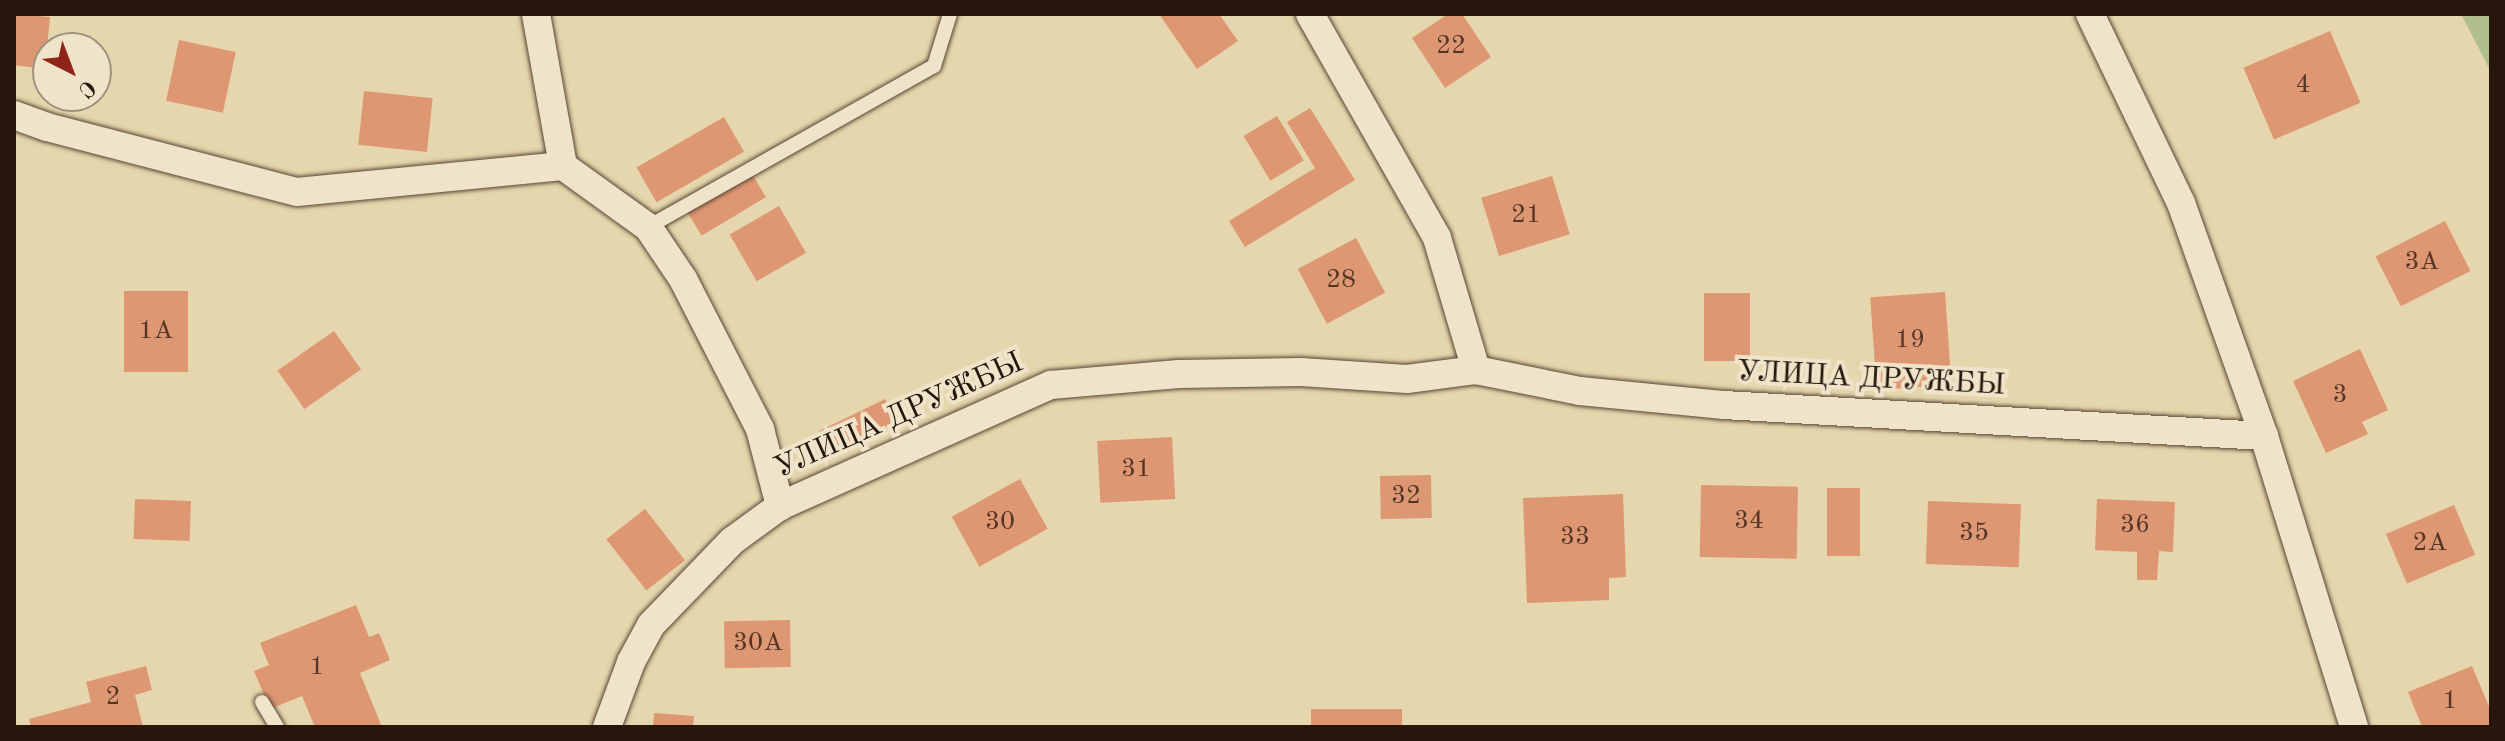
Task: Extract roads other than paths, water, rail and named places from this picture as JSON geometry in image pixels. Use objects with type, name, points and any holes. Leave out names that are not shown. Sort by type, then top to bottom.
[{"type":"street","points":[[536,14],[563,166]]},
{"type":"street","points":[[1310,14],[1437,238],[1476,370]]},
{"type":"street","points":[[2090,14],[2181,203],[2264,436],[2354,727]]},
{"type":"street","points":[[14,115],[62,132],[297,192],[563,166],[648,227],[683,279],[760,429],[780,506]]},
{"type":"street","name":"УЛИЦА ДРУЖБЫ","points":[[607,727],[631,662],[651,625],[732,541],[780,506],[1051,385],[1179,374],[1301,372],[1407,379],[1476,370],[1580,391],[1724,405],[2264,436]]},
{"type":"lane","points":[[648,227],[934,66],[950,14]]},
{"type":"lane","points":[[262,702],[277,727]]}]
